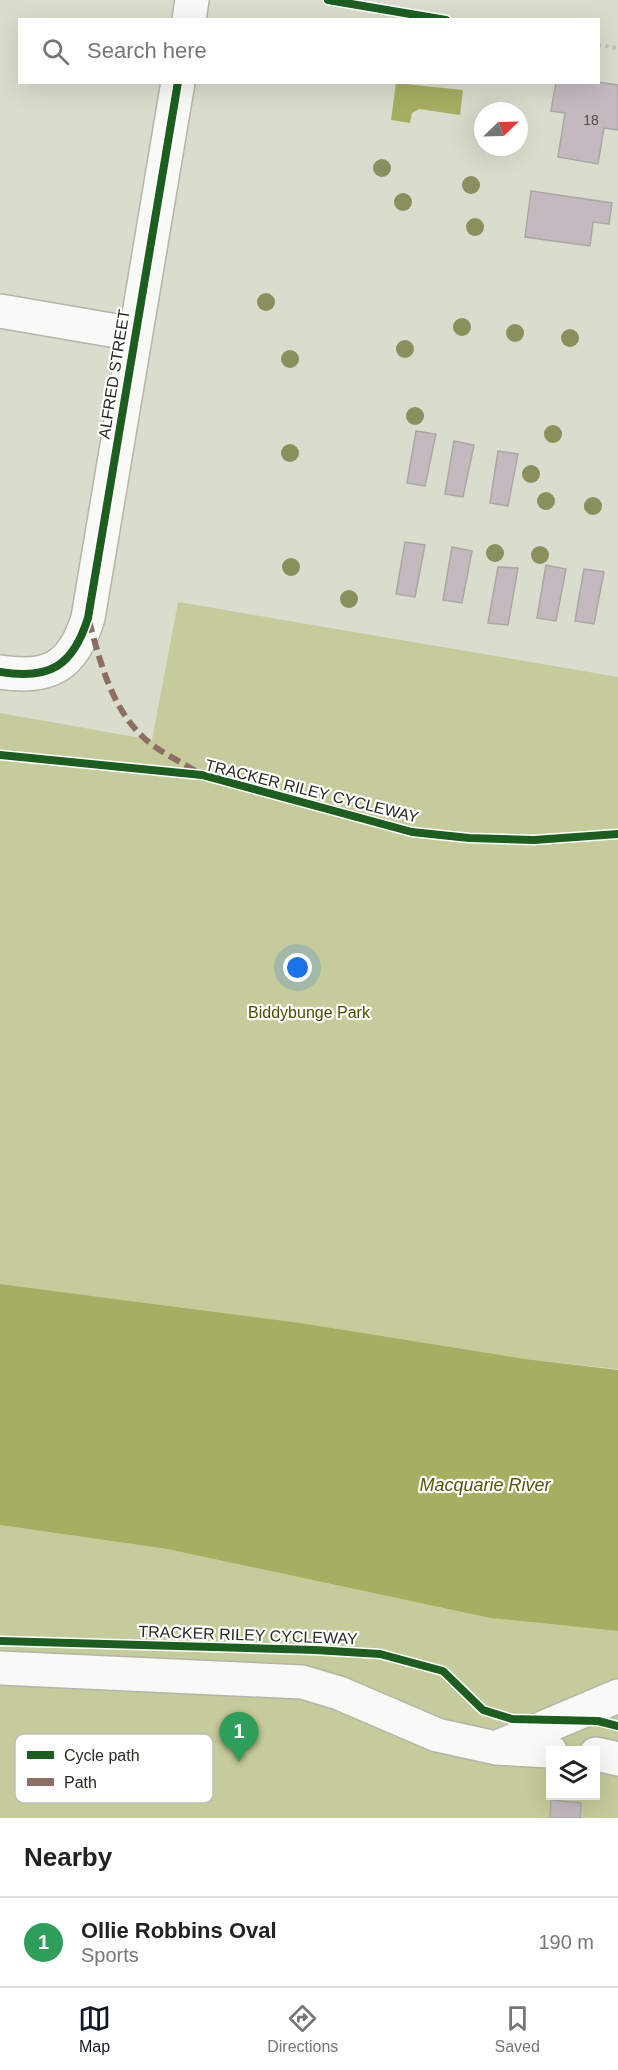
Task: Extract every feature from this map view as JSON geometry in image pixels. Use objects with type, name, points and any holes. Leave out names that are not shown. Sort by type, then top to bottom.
[{"type":"street","points":[[189,18],[192,0]]},
{"type":"street","name":"ALFRED STREET","points":[[0,672],[21,675],[41,673],[63,663],[80,644],[88,618],[178,84]]},
{"type":"street","points":[[0,310],[134,334]]},
{"type":"street","points":[[0,1668],[302,1682],[339,1693],[437,1735],[496,1748],[546,1751]]},
{"type":"street","points":[[496,1748],[618,1696]]},
{"type":"street","points":[[600,1755],[618,1759]]},
{"type":"path","points":[[328,0],[434,18]]},
{"type":"path","points":[[600,45],[618,48]]},
{"type":"green space","name":"Biddybunge Park","points":[[178,602],[618,677],[618,1369],[525,1359],[301,1323],[0,1284],[0,713],[152,740]]},
{"type":"green space","points":[[0,1525],[167,1549],[490,1618],[618,1631],[618,1818],[0,1818]]},
{"type":"water","points":[[396,84],[463,90],[460,115],[419,109],[412,113],[410,123],[391,120]]},
{"type":"water","name":"Macquarie River","points":[[0,1284],[301,1323],[525,1359],[618,1370],[618,1631],[490,1618],[167,1549],[0,1525]]},
{"type":"building","points":[[600,82],[618,85],[618,130],[604,128],[598,164],[558,157],[565,113],[551,111],[556,84]]},
{"type":"building","points":[[531,191],[612,203],[609,224],[593,222],[590,246],[525,237]]},
{"type":"building","points":[[416,431],[436,434],[425,486],[407,483]]},
{"type":"building","points":[[454,441],[474,445],[463,497],[445,494]]},
{"type":"building","points":[[498,451],[518,454],[508,506],[490,503]]},
{"type":"building","points":[[405,542],[425,545],[415,597],[396,594]]},
{"type":"building","points":[[452,547],[472,551],[462,603],[443,600]]},
{"type":"building","points":[[546,565],[566,569],[556,621],[537,618]]},
{"type":"building","points":[[498,567],[518,568],[508,625],[488,623]]},
{"type":"building","points":[[584,569],[604,572],[594,624],[575,621]]},
{"type":"building","points":[[551,1800],[581,1803],[580,1818],[550,1818]]},
{"type":"marked path","points":[[89,621],[108,683],[132,725],[155,747],[197,772]]},
{"type":"cycle path","points":[[328,0],[434,18]]},
{"type":"cycle path","points":[[0,672],[33,674],[57,666],[75,648],[88,618],[178,84]]},
{"type":"cycle path","name":"TRACKER RILEY CYCLEWAY","points":[[0,755],[202,775],[412,832],[469,838],[534,840],[618,834]]},
{"type":"cycle path","name":"TRACKER RILEY CYCLEWAY","points":[[0,1641],[380,1654],[443,1671],[483,1710],[512,1719],[598,1721],[618,1726]]},
{"type":"place","name":"Ollie Robbins Oval","points":[[239,1762]]}]
